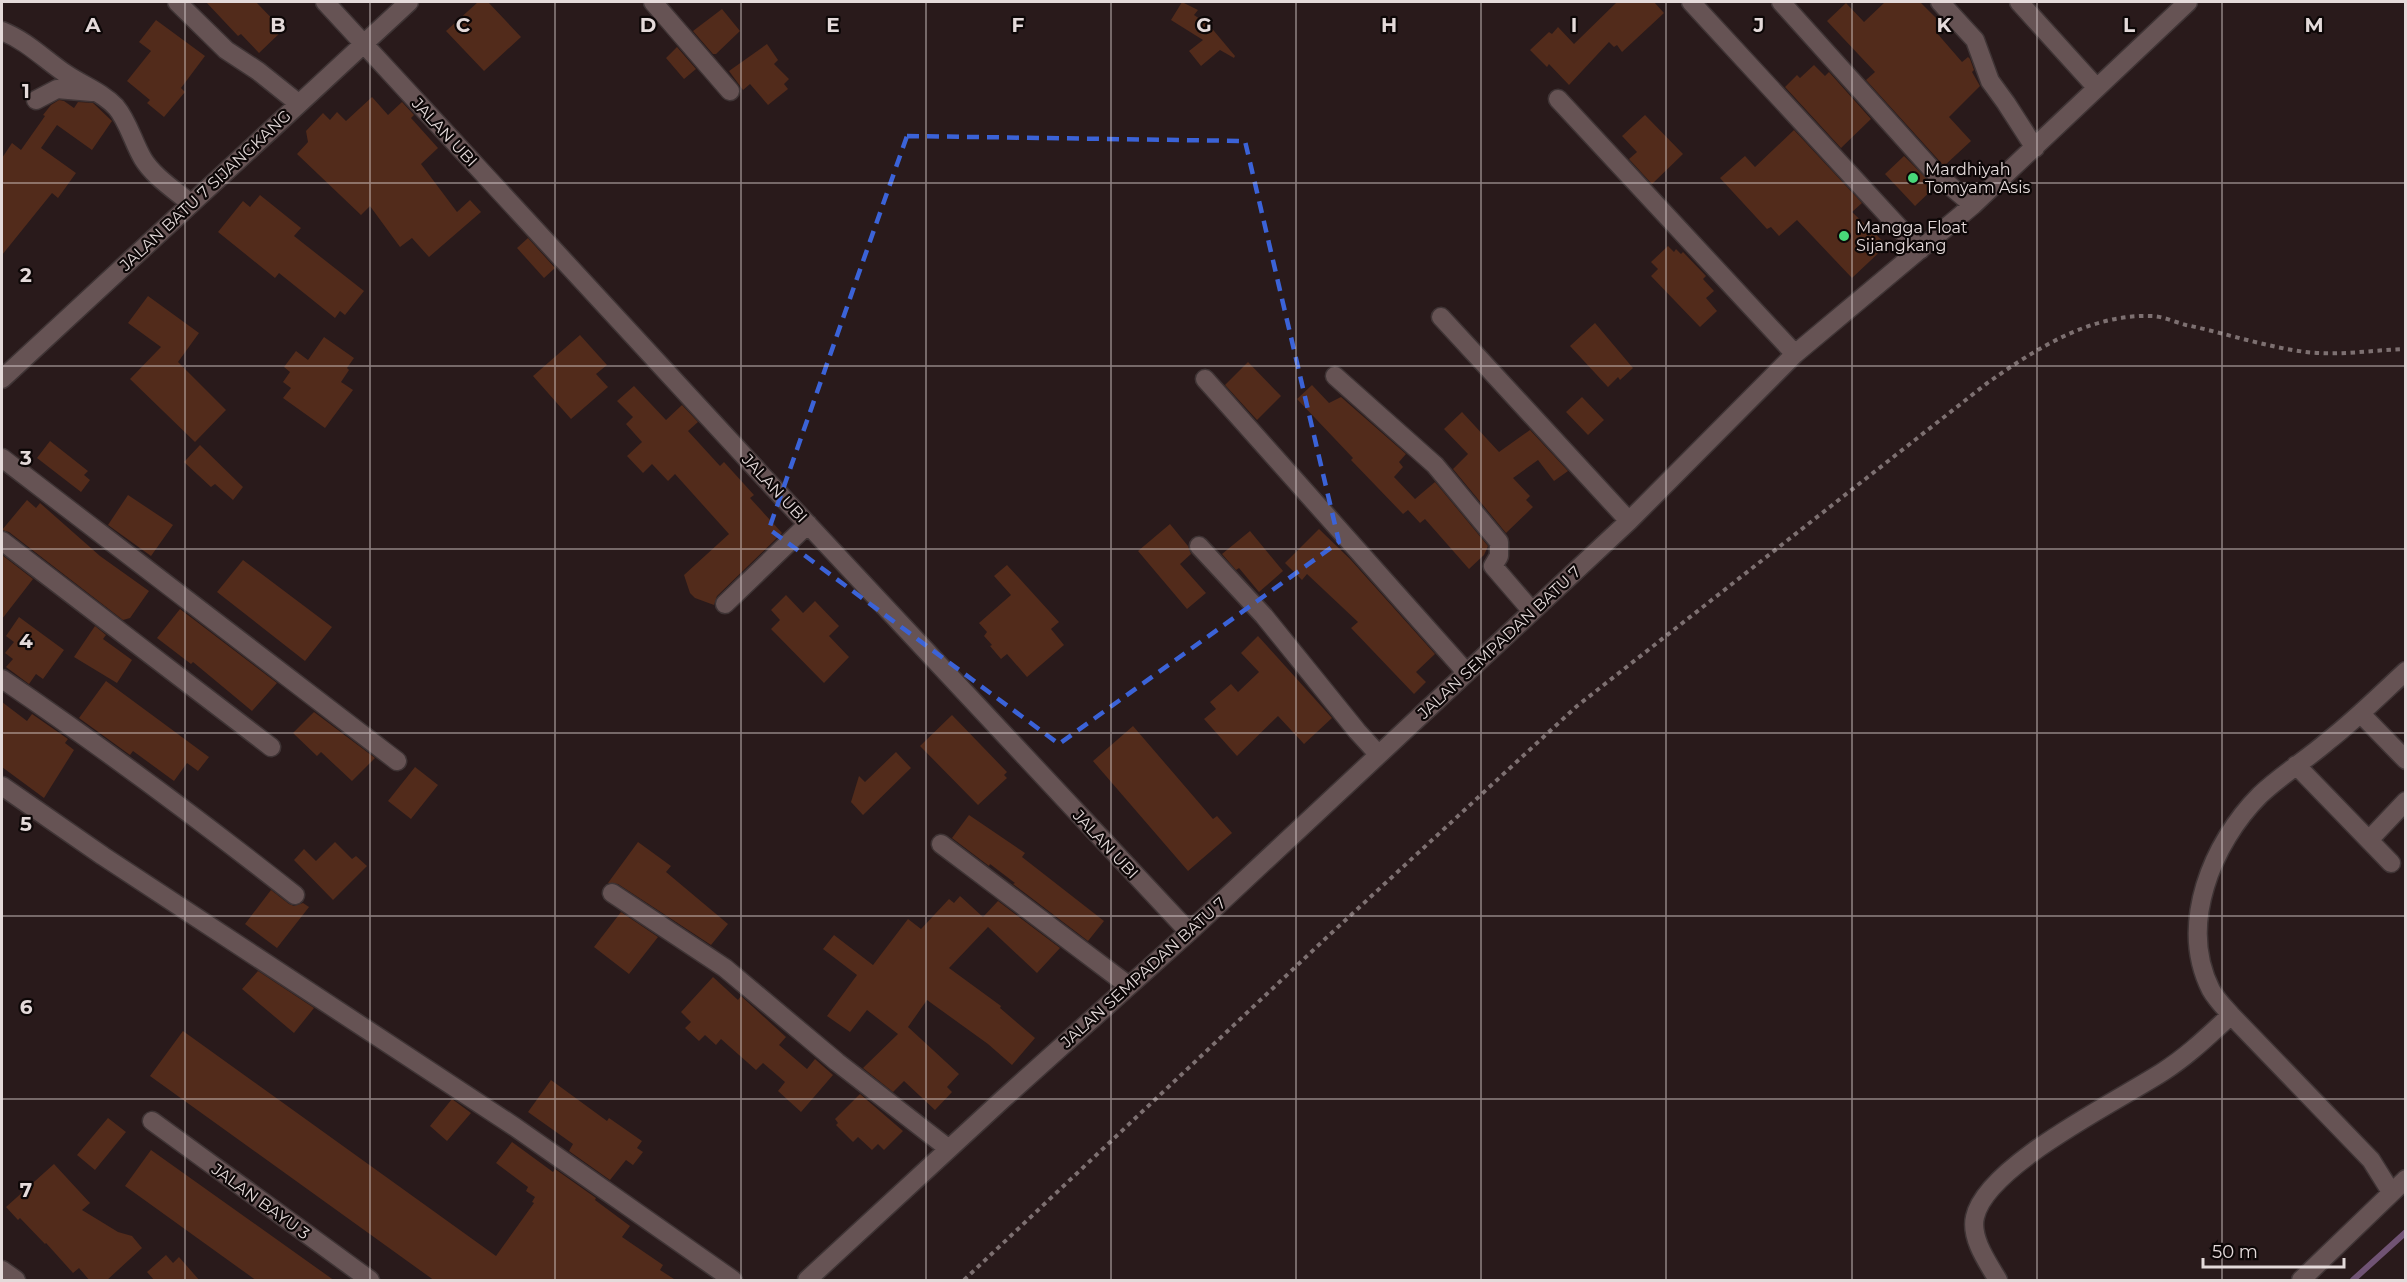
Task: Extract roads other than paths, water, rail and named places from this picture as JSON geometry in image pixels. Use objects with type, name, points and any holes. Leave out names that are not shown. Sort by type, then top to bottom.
[{"type":"street","points":[[177,2],[226,50],[258,71],[298,103]]},
{"type":"street","name":"JALAN UBI","points":[[325,2],[1189,932]]},
{"type":"street","name":"JALAN BATU 7 SIJANGKANG","points":[[2,379],[409,2]]},
{"type":"street","points":[[653,2],[730,91]]},
{"type":"street","points":[[1691,2],[1920,250]]},
{"type":"street","points":[[1781,2],[1936,174],[1973,205]]},
{"type":"street","points":[[1940,2],[1975,40],[1990,81],[2036,148]]},
{"type":"street","points":[[2019,2],[2096,87]]},
{"type":"street","name":"JALAN SEMPADAN BATU 7","points":[[807,1281],[1189,932],[1531,610],[1629,521],[1795,354],[1973,205],[2036,148],[2096,87],[2188,2]]},
{"type":"street","points":[[2,30],[18,38],[66,74],[99,93],[114,105],[126,121],[129,134],[144,161],[190,203]]},
{"type":"street","points":[[36,100],[57,89],[99,93]]},
{"type":"street","points":[[1558,99],[1795,354]]},
{"type":"street","points":[[1441,317],[1629,521]]},
{"type":"street","points":[[1335,376],[1435,465],[1499,542],[1499,556],[1493,566],[1531,610]]},
{"type":"street","points":[[1205,379],[1466,672]]},
{"type":"street","points":[[2,458],[396,761]]},
{"type":"street","points":[[725,604],[808,524]]},
{"type":"street","points":[[2,541],[271,747]]},
{"type":"street","points":[[1199,546],[1264,616],[1378,754]]},
{"type":"street","points":[[2391,1192],[2371,1160],[2231,1015],[2211,991],[2197,935],[2199,908],[2208,879],[2234,829],[2259,796],[2327,743],[2406,671]]},
{"type":"street","points":[[2,679],[71,726],[195,817],[295,895]]},
{"type":"street","points":[[2361,714],[2406,760]]},
{"type":"street","points":[[2296,765],[2391,862]]},
{"type":"street","points":[[2,786],[103,856],[515,1127],[733,1281]]},
{"type":"street","points":[[2369,840],[2406,801]]},
{"type":"street","points":[[941,844],[1129,986]]},
{"type":"street","points":[[612,893],[725,968],[837,1062],[950,1149]]},
{"type":"street","points":[[1998,1281],[1978,1244],[1976,1227],[1975,1218],[1988,1192],[2022,1159],[2193,1051],[2231,1015]]},
{"type":"street","name":"JALAN BAYU 3","points":[[152,1121],[370,1281]]},
{"type":"street","points":[[2301,1281],[2406,1179]]},
{"type":"street","points":[[2,1270],[16,1281]]},
{"type":"waterway","points":[[2353,1280],[2406,1232]]},
{"type":"place","name":"Mardhiyah Tomyam Asis","points":[[1913,178]]},
{"type":"place","name":"Mangga Float Sijangkang","points":[[1844,236]]}]
